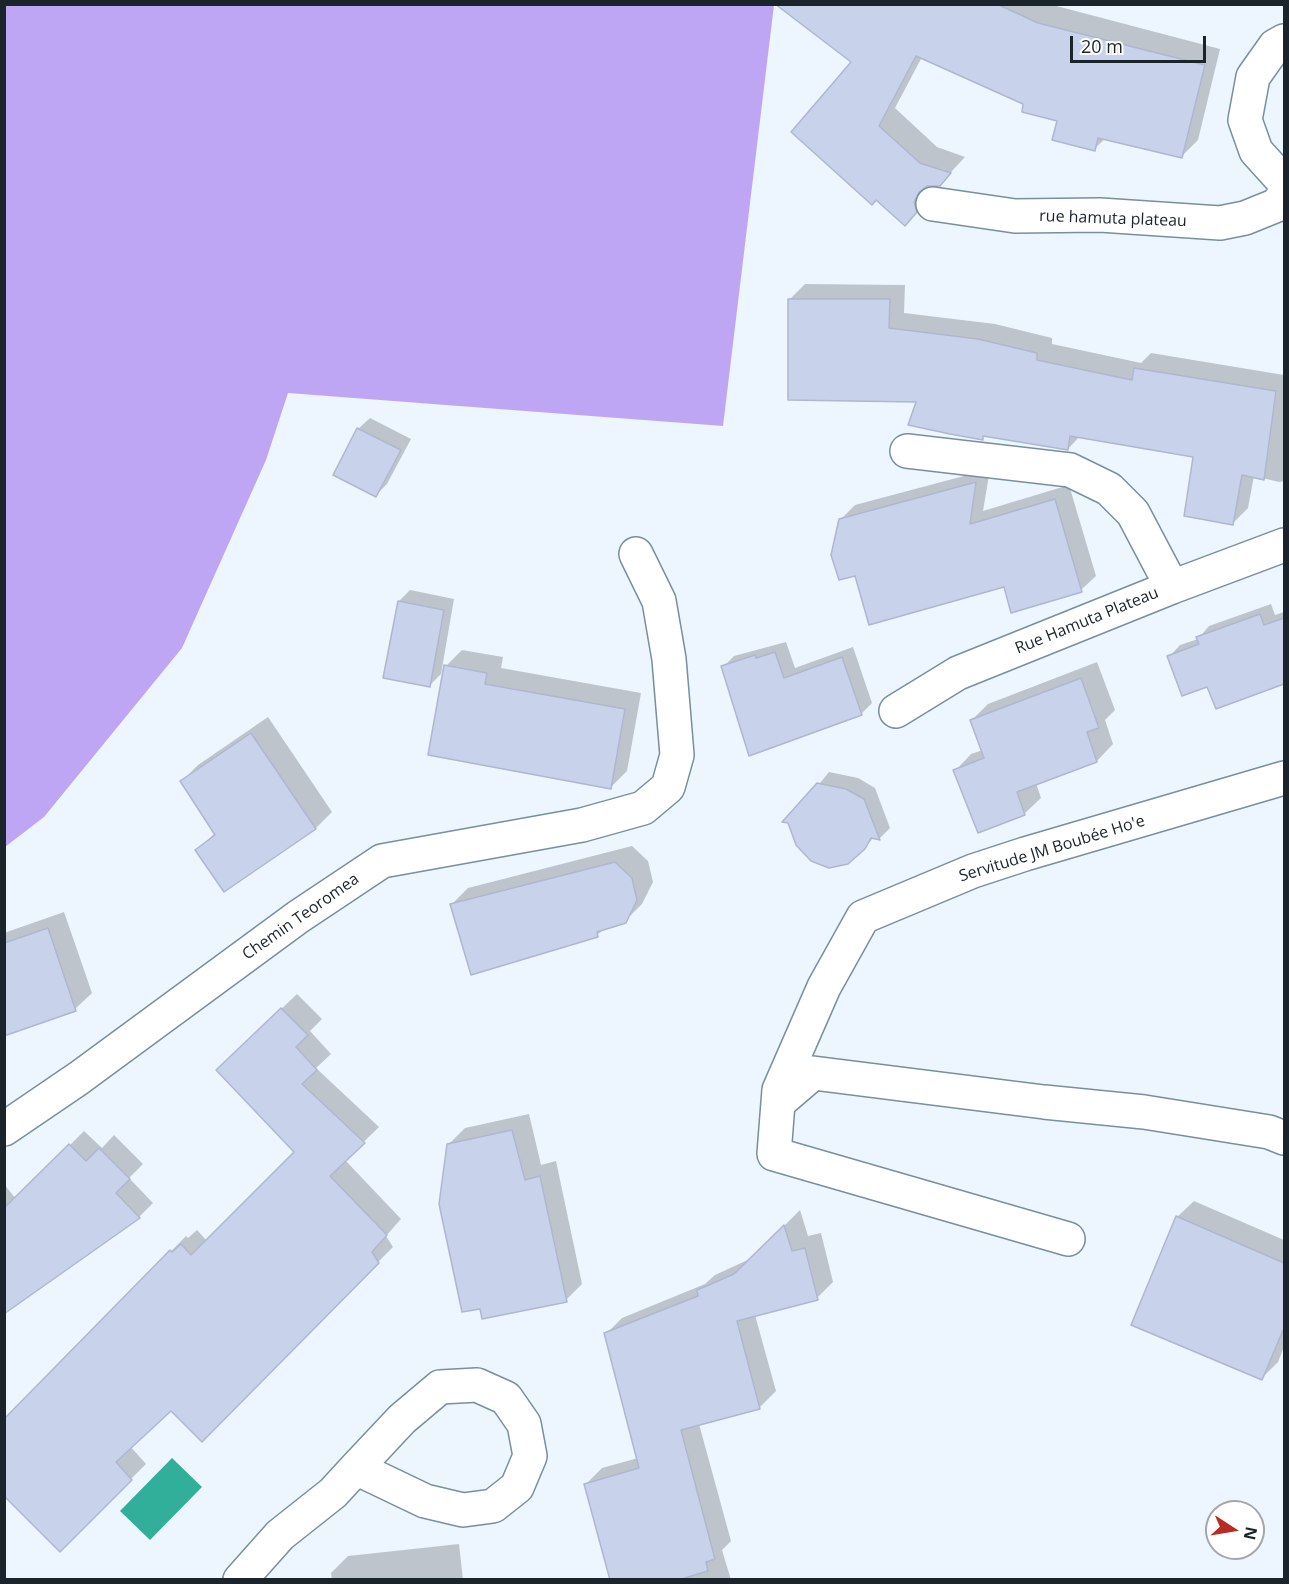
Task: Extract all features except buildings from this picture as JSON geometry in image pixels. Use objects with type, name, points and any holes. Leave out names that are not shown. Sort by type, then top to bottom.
[{"type":"street","points":[[1284,41],[1275,46],[1253,77],[1245,120],[1256,151],[1284,182]]},
{"type":"street","name":"rue hamuta plateau","points":[[933,204],[1015,216],[1100,215],[1220,223],[1245,218],[1277,205],[1284,195]]},
{"type":"street","points":[[907,451],[1070,470],[1109,489],[1133,513],[1172,587]]},
{"type":"street","name":"Rue Hamuta Plateau","points":[[896,711],[958,673],[1172,587],[1284,545]]},
{"type":"street","name":"Chemin Teoromea","points":[[4,1129],[79,1078],[298,917],[382,861],[582,825],[643,808],[668,787],[677,755],[669,659],[659,601],[636,554]]},
{"type":"street","name":"Servitude JM Boubée Ho'e","points":[[1068,1239],[774,1155],[779,1090],[824,987],[863,917],[973,871],[1284,778]]},
{"type":"street","points":[[778,1103],[813,1073],[1144,1112],[1269,1132],[1284,1138]]},
{"type":"street","points":[[240,1580],[280,1535],[333,1493],[356,1468],[402,1419],[453,1376],[506,1398],[524,1424],[537,1449],[530,1456],[516,1487],[480,1520],[463,1510],[425,1501],[356,1468]]},
{"type":"shaded area","points":[[5,4],[774,5],[723,426],[288,393],[266,460],[182,648],[44,817],[5,847]]},
{"type":"shaded area","points":[[172,1458],[202,1487],[150,1540],[120,1511]]}]
